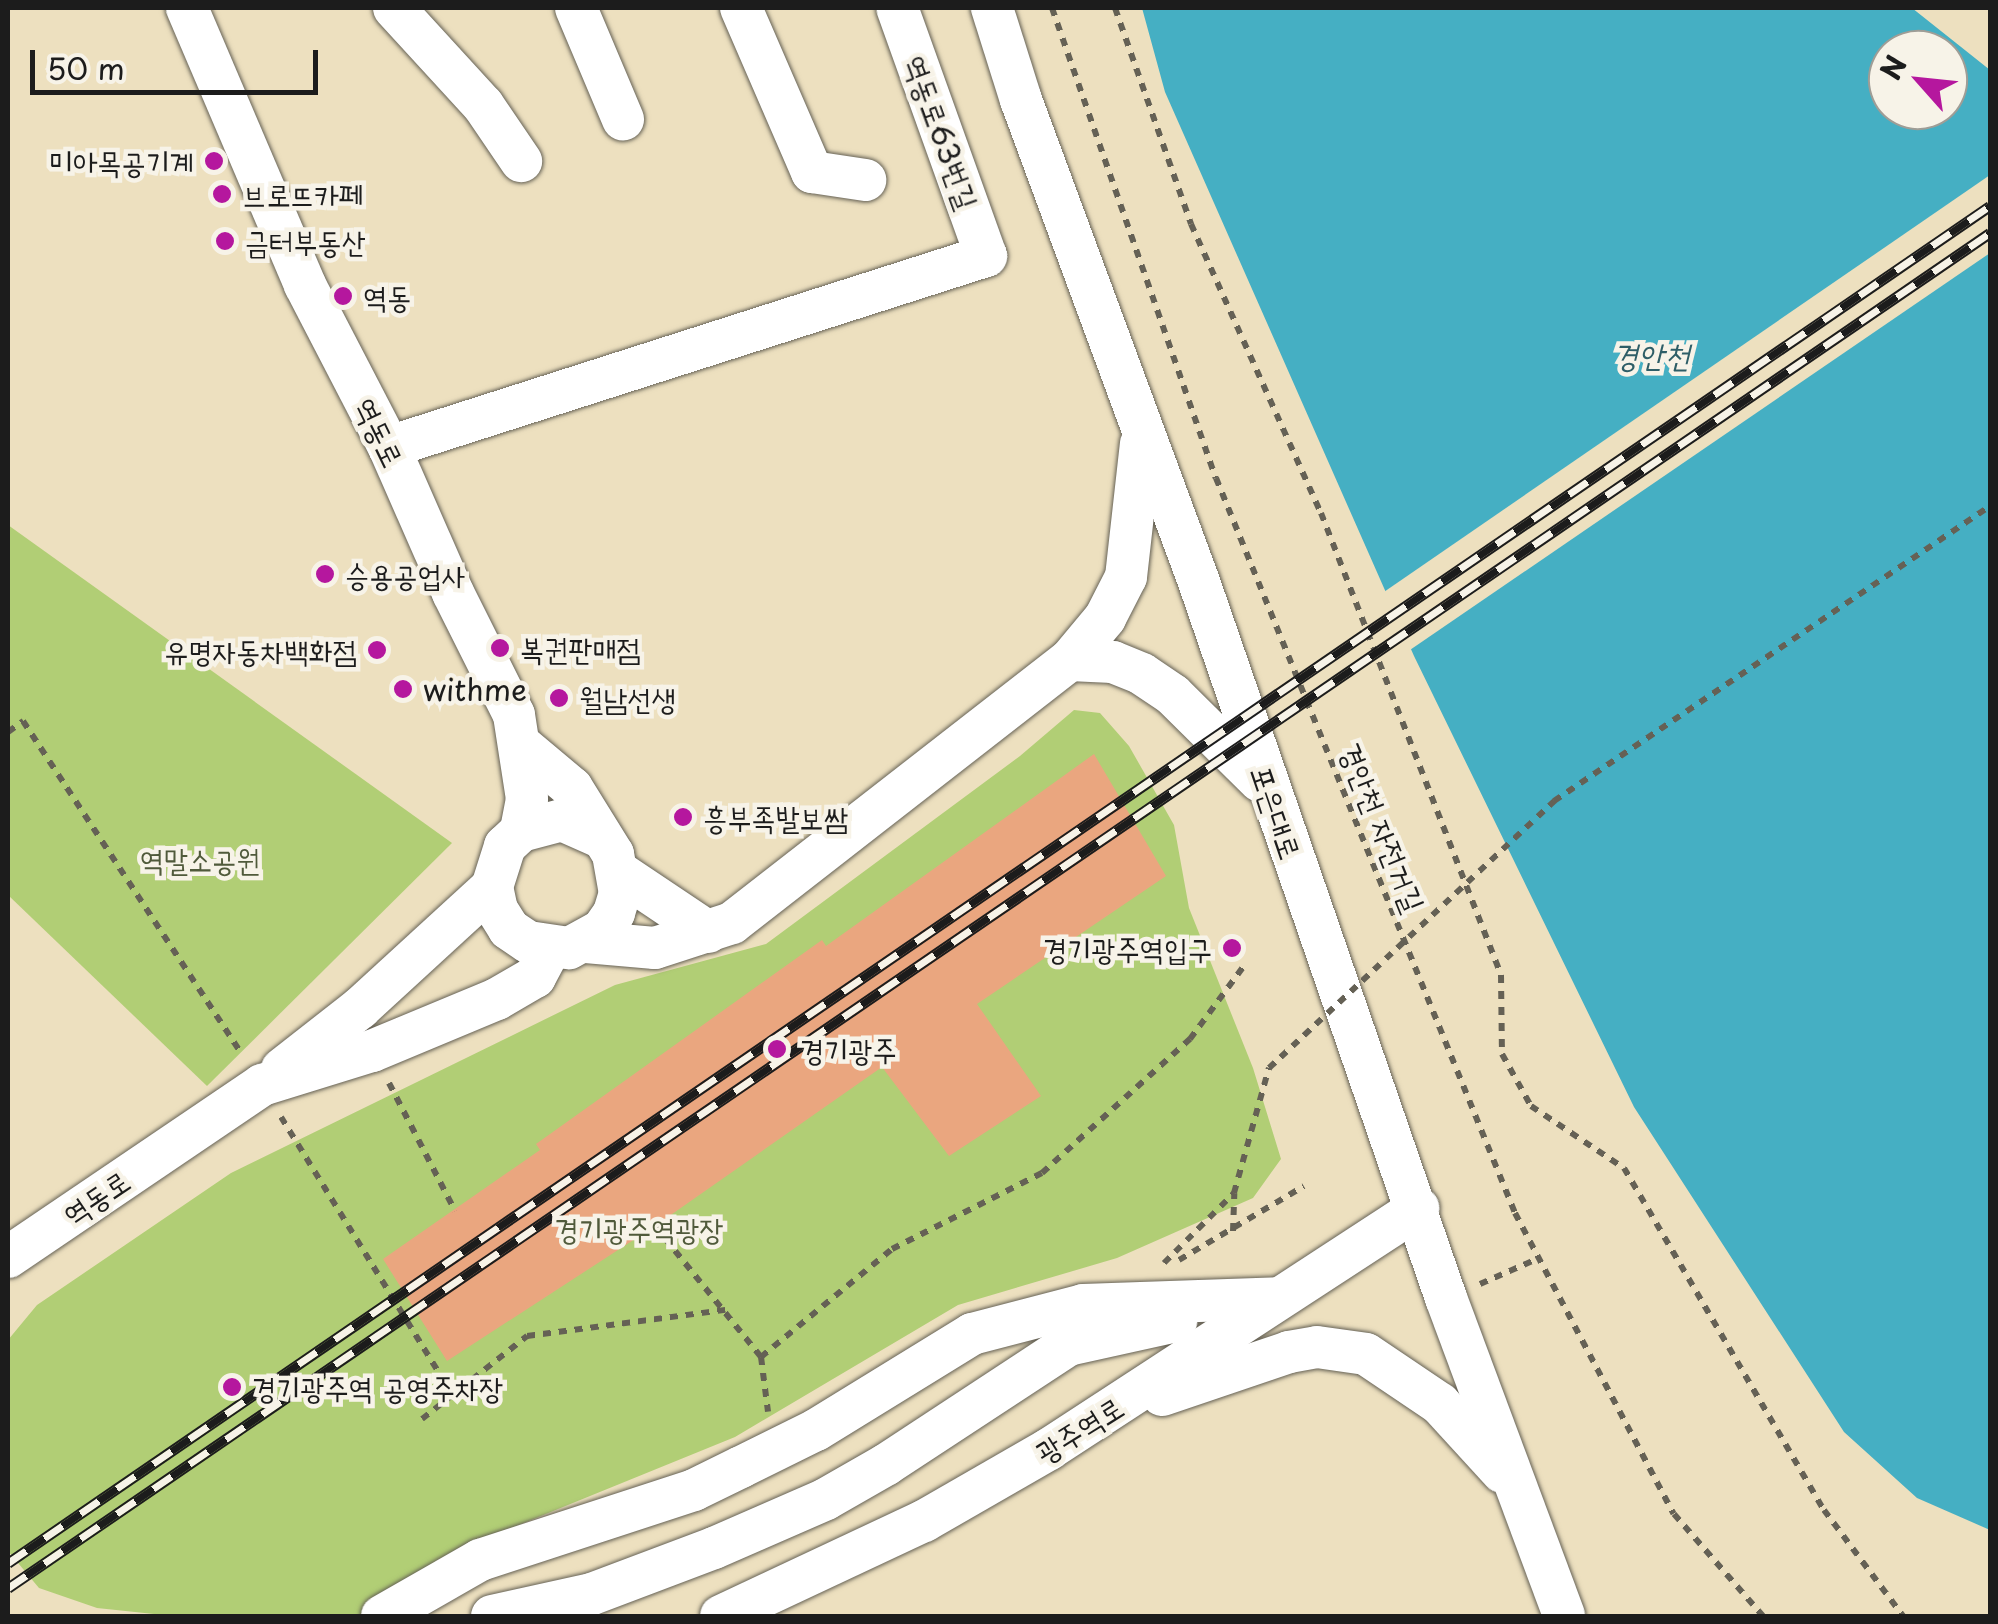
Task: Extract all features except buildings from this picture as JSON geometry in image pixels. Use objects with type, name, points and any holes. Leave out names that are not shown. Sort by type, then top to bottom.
[{"type":"street","name":"역동로","points":[[187,8],[305,286],[389,447],[453,593],[514,716],[522,746],[527,799],[521,831]]},
{"type":"street","points":[[394,8],[482,105],[520,160]]},
{"type":"street","points":[[576,8],[623,118]]},
{"type":"street","points":[[741,8],[812,172],[864,180]]},
{"type":"street","name":"역동로63번길","points":[[389,447],[986,256],[897,8]]},
{"type":"street","name":"포은대로","points":[[992,8],[1142,434],[1199,582],[1446,1298],[1564,1616]]},
{"type":"street","points":[[708,932],[562,820],[521,831],[505,846],[495,865],[492,886],[497,910],[509,929],[528,942],[655,948],[708,932],[758,908],[1070,660],[1106,618],[1126,577],[1142,434]]},
{"type":"street","points":[[1070,660],[1113,662],[1142,674],[1173,695],[1267,787]]},
{"type":"street","points":[[522,746],[572,788],[610,855]]},
{"type":"street","name":"역동로","points":[[8,1257],[262,1085],[372,1051],[497,999],[535,978],[568,945],[614,913],[610,855]]},
{"type":"street","points":[[262,1085],[360,1008],[492,886]]},
{"type":"street","name":"광주역로","points":[[721,1616],[924,1521],[1100,1416],[1418,1208]]},
{"type":"street","points":[[382,1616],[480,1560],[694,1490],[742,1468],[816,1430],[972,1334],[1083,1304],[1279,1298]]},
{"type":"street","points":[[492,1616],[592,1594],[660,1572],[826,1499],[887,1464],[1068,1344],[1279,1298]]},
{"type":"street","points":[[1100,1416],[1289,1352],[1317,1348],[1366,1354],[1440,1404],[1516,1487]]},
{"type":"path","name":"경안천 자전거길","points":[[1052,8],[1216,478],[1538,1258],[1674,1514],[1763,1616]]},
{"type":"path","points":[[1115,8],[1191,224],[1322,513],[1501,975],[1502,1054],[1531,1106],[1624,1168],[1824,1510],[1902,1616]]},
{"type":"path","points":[[1233,1231],[1234,1193],[1270,1068],[1554,801],[1990,506]]},
{"type":"path","points":[[8,732],[23,721],[262,1085],[452,1395]]},
{"type":"path","points":[[760,1357],[892,1249],[1042,1173],[1190,1040],[1243,967]]},
{"type":"path","points":[[372,1051],[455,1211]]},
{"type":"path","points":[[1158,1268],[1234,1193]]},
{"type":"path","points":[[655,1226],[760,1357],[771,1428]]},
{"type":"path","points":[[1446,1298],[1538,1258]]},
{"type":"path","points":[[422,1418],[527,1336],[726,1310]]},
{"type":"green space","name":"역말소공원","points":[[8,525],[452,843],[207,1086],[8,895]]},
{"type":"green space","name":"경기광주역광장","points":[[1074,710],[1100,713],[1129,746],[1174,825],[1189,908],[1253,1068],[1281,1159],[1253,1198],[1117,1258],[958,1305],[735,1437],[477,1542],[359,1616],[173,1616],[97,1608],[39,1588],[8,1551],[8,1340],[37,1305],[231,1173],[615,985],[766,944],[1020,756]]},
{"type":"water","name":"경안천","points":[[1142,8],[1912,8],[1940,30],[1868,30],[1868,130],[1968,130],[1968,53],[1990,70],[1990,1530],[1917,1498],[1844,1432],[1634,1107],[1414,656],[1165,92]]},
{"type":"pier","points":[[1990,175],[1990,253],[1407,652],[1381,594]]},
{"type":"railway","points":[[8,1563],[1990,206]]},
{"type":"railway","points":[[8,1588],[1990,233]]},
{"type":"place","name":"미아목공기계","points":[[214,161]]},
{"type":"place","name":"브로뜨카페","points":[[222,194]]},
{"type":"place","name":"금터부동산","points":[[225,241]]},
{"type":"place","name":"역동","points":[[343,296]]},
{"type":"place","name":"승용공업사","points":[[325,574]]},
{"type":"place","name":"복권판매점","points":[[500,648]]},
{"type":"place","name":"유명자동차백화점","points":[[377,650]]},
{"type":"place","name":"withme","points":[[403,689]]},
{"type":"place","name":"월남선생","points":[[559,698]]},
{"type":"place","name":"흥부족발보쌈","points":[[683,817]]},
{"type":"place","name":"경기광주역입구","points":[[1232,948]]},
{"type":"place","name":"경기광주","points":[[777,1049]]},
{"type":"place","name":"경기광주역 공영주차장","points":[[232,1387]]}]
